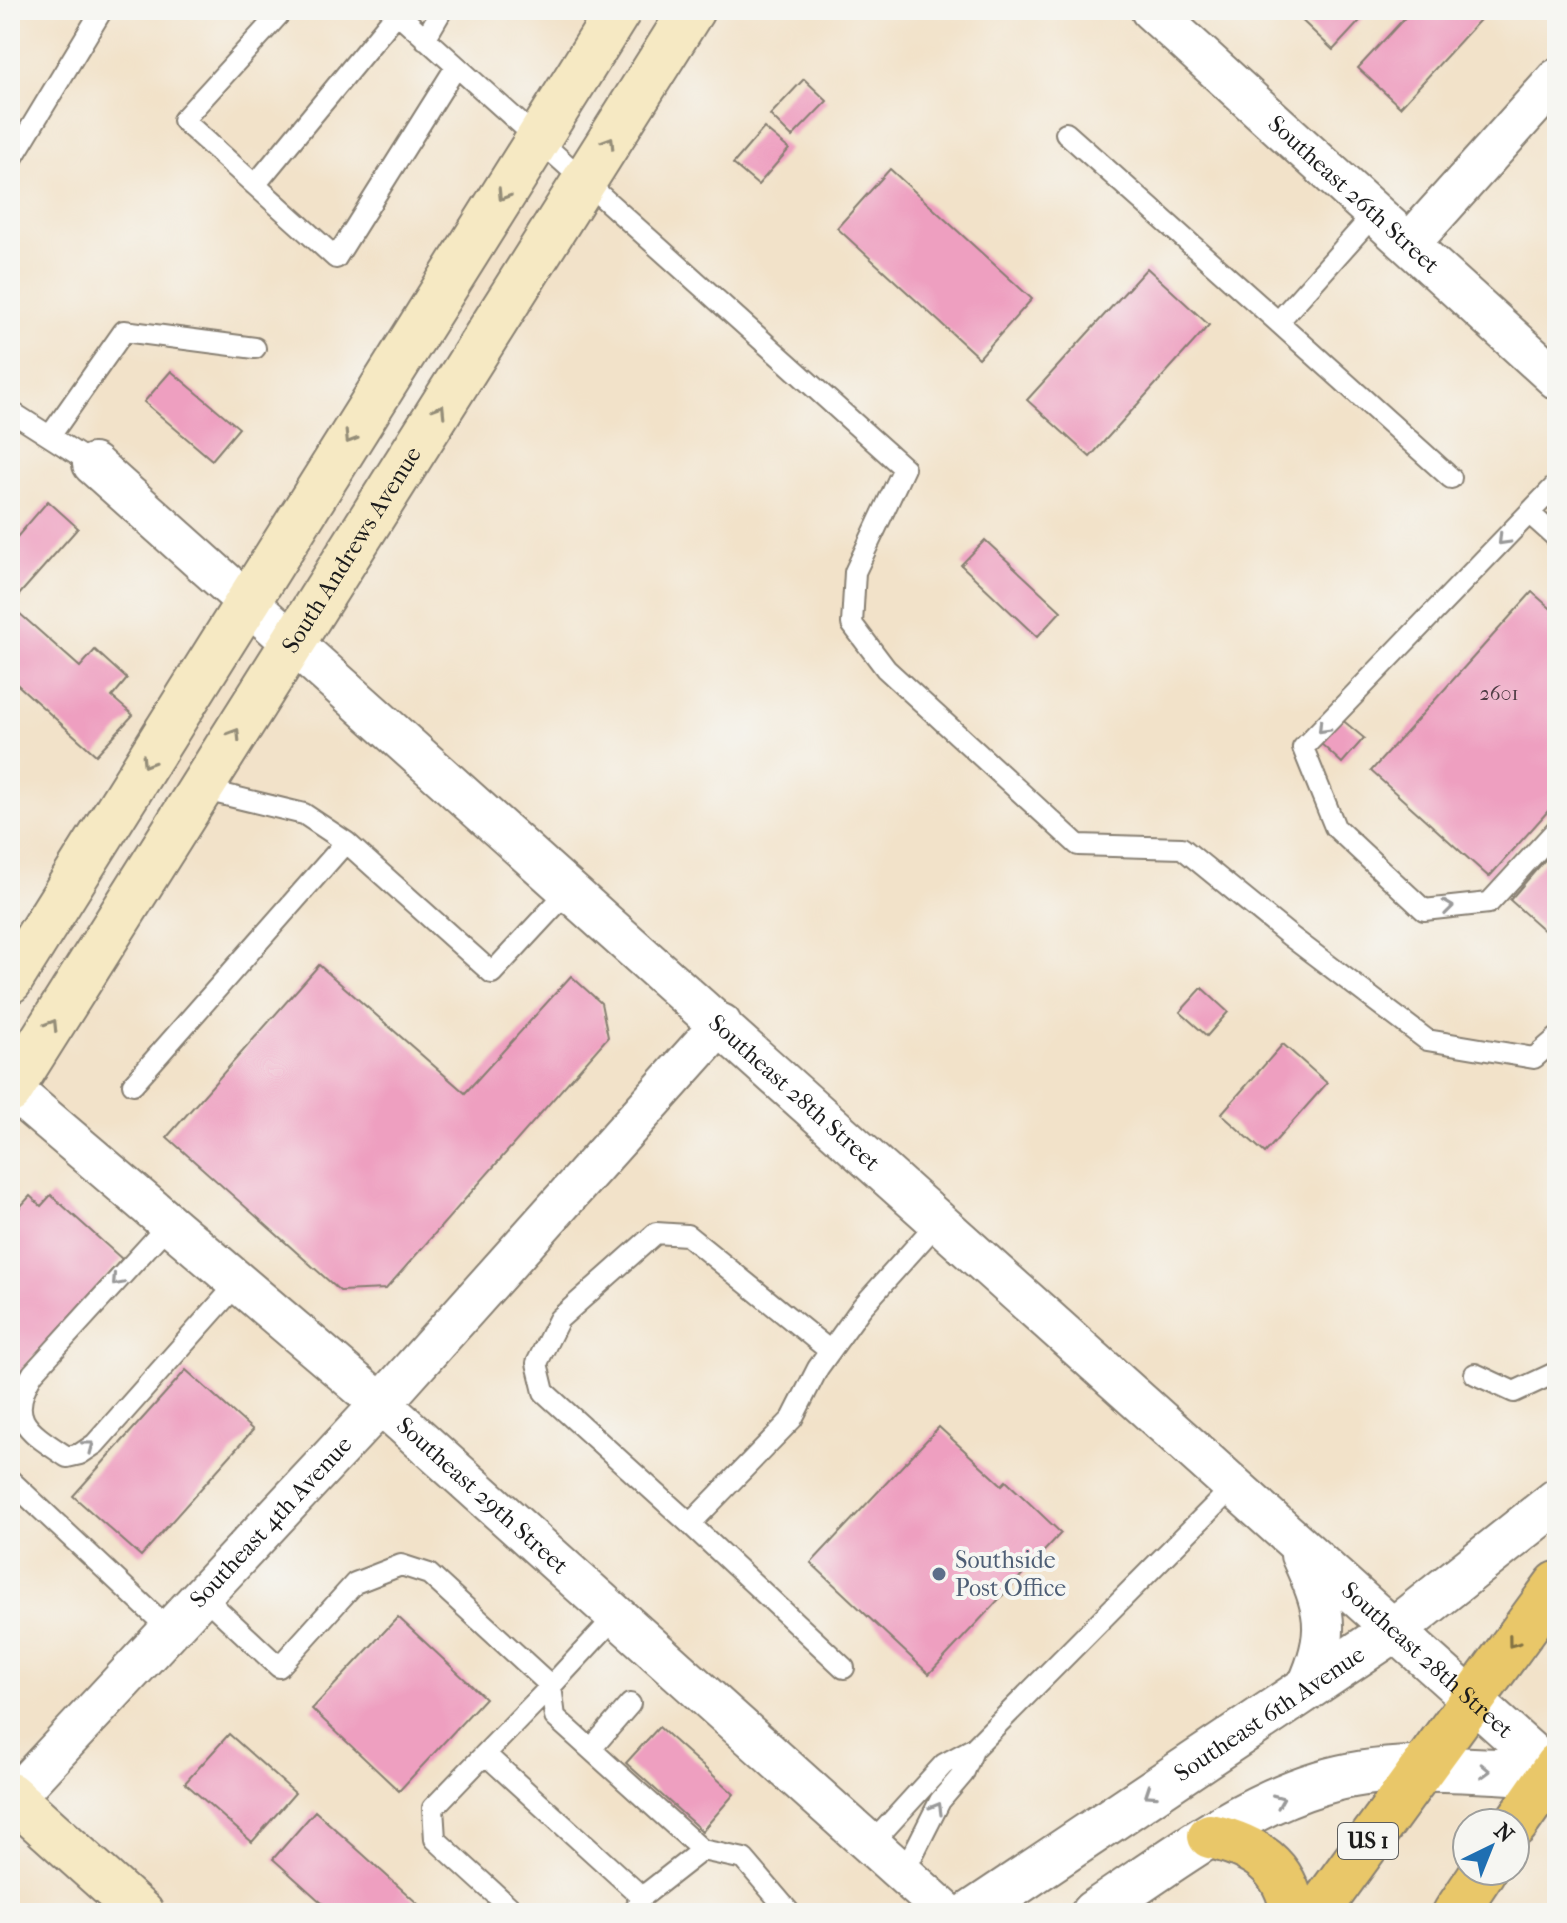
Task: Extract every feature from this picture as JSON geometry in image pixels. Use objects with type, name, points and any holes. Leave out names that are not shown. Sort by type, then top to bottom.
[{"type":"main road","points":[[10,981],[619,10]]},
{"type":"main road","name":"South Andrews Avenue","points":[[10,1089],[692,10]]},
{"type":"main road","name":"US 1","points":[[1317,1913],[1557,1584]]},
{"type":"main road","points":[[1529,1807],[1555,1772]]},
{"type":"main road","points":[[11,1798],[141,1913]]},
{"type":"main road","points":[[1210,1836],[1236,1842],[1269,1860],[1288,1892],[1293,1913]]},
{"type":"main road","points":[[1455,1913],[1472,1887]]},
{"type":"street","name":"Southeast 26th Street","points":[[1151,10],[1557,379]]},
{"type":"street","points":[[1410,243],[1557,79]]},
{"type":"street","name":"Southeast 28th Street","points":[[93,464],[721,1024],[1469,1701],[1555,1772]]},
{"type":"street","name":"Southeast 4th Avenue","points":[[11,1798],[381,1404],[721,1024]]},
{"type":"street","name":"Southeast 29th Street","points":[[10,1089],[381,1404],[947,1913]]},
{"type":"street","name":"Southeast 6th Avenue","points":[[972,1913],[1394,1630],[1557,1501]]},
{"type":"street","name":"Southeast 28th Street","points":[[1297,1544],[1322,1601],[1320,1658],[1307,1687]]},
{"type":"street","points":[[1093,1913],[1210,1836],[1266,1805],[1320,1782],[1420,1768],[1555,1772]]},
{"type":"lane","points":[[10,162],[102,10]]},
{"type":"lane","points":[[283,10],[183,120],[336,258],[456,67]]},
{"type":"lane","points":[[425,39],[442,10]]},
{"type":"lane","points":[[255,185],[396,12],[904,468],[855,572],[852,624],[886,669],[1078,845],[1182,848],[1290,936],[1427,1040],[1534,1058],[1557,1038]]},
{"type":"lane","points":[[1066,133],[1451,478]]},
{"type":"lane","points":[[1278,322],[1376,212]]},
{"type":"lane","points":[[50,436],[124,331],[255,348]]},
{"type":"lane","points":[[10,411],[93,464]]},
{"type":"lane","points":[[1557,484],[1303,748],[1335,827],[1424,910],[1489,903],[1557,829]]},
{"type":"lane","points":[[1529,513],[1557,538]]},
{"type":"lane","points":[[201,789],[304,814],[346,842],[492,973],[570,889]]},
{"type":"lane","points":[[133,1084],[346,842]]},
{"type":"lane","points":[[690,1524],[792,1419],[830,1351],[862,1307],[939,1221]]},
{"type":"lane","points":[[169,1224],[33,1373],[17,1404],[20,1415],[32,1430],[67,1457],[80,1454],[95,1444],[238,1283]]},
{"type":"lane","points":[[830,1351],[687,1235],[656,1233],[559,1319],[537,1363],[544,1392],[844,1668]]},
{"type":"lane","points":[[1475,1374],[1514,1392],[1557,1372]]},
{"type":"lane","points":[[10,1480],[170,1630]]},
{"type":"lane","points":[[872,1843],[944,1764],[974,1748],[1233,1487]]},
{"type":"lane","points":[[202,1595],[279,1667],[355,1583],[401,1565],[429,1574],[551,1686],[555,1717],[702,1850],[744,1859],[790,1913]]},
{"type":"lane","points":[[516,1913],[435,1839],[433,1808],[617,1615]]},
{"type":"lane","points":[[591,1749],[630,1704]]},
{"type":"lane","points":[[904,1872],[940,1801],[963,1774],[974,1748]]},
{"type":"lane","points":[[485,1754],[637,1905],[702,1850]]},
{"type":"building","points":[[1291,10],[1370,10],[1333,50]]},
{"type":"building","points":[[1412,10],[1489,10],[1400,107],[1358,68]]},
{"type":"building","points":[[804,79],[827,101],[792,137],[770,115]]},
{"type":"building","points":[[764,128],[789,149],[758,185],[733,164]]},
{"type":"building","points":[[890,169],[1032,299],[979,358],[837,228]]},
{"type":"building","points":[[1147,268],[1209,325],[1090,457],[1027,400]]},
{"type":"building","points":[[171,371],[239,428],[212,460],[144,402]]},
{"type":"building","points":[[48,501],[78,528],[10,605],[10,545]]},
{"type":"building","points":[[985,540],[1061,611],[1037,637],[961,565]]},
{"type":"building","points":[[1532,592],[1557,614],[1557,801],[1489,877],[1371,771]]},
{"type":"building","points":[[10,605],[80,667],[95,650],[127,679],[112,697],[133,715],[96,755],[10,678]]},
{"type":"building","points":[[1340,718],[1364,738],[1342,763],[1319,742]]},
{"type":"building","points":[[1557,846],[1557,942],[1510,900]]},
{"type":"building","points":[[319,965],[465,1093],[571,976],[601,1003],[608,1037],[386,1289],[340,1291],[167,1137]]},
{"type":"building","points":[[1202,988],[1228,1012],[1207,1036],[1180,1012]]},
{"type":"building","points":[[1283,1044],[1327,1083],[1265,1153],[1221,1114]]},
{"type":"building","points":[[51,1195],[122,1259],[10,1383],[10,1218],[30,1196],[41,1206]]},
{"type":"building","points":[[186,1370],[253,1430],[141,1556],[73,1496]]},
{"type":"building","points":[[939,1427],[1002,1485],[1006,1481],[1061,1533],[929,1674],[811,1563]]},
{"type":"building","points":[[398,1617],[485,1698],[399,1791],[312,1709]]},
{"type":"building","points":[[659,1727],[734,1794],[702,1831],[626,1763]]},
{"type":"building","points":[[229,1734],[295,1793],[252,1842],[185,1783]]},
{"type":"building","points":[[315,1811],[428,1913],[333,1913],[273,1859]]},
{"type":"place","name":"Southside Post Office","points":[[939,1574]]}]
